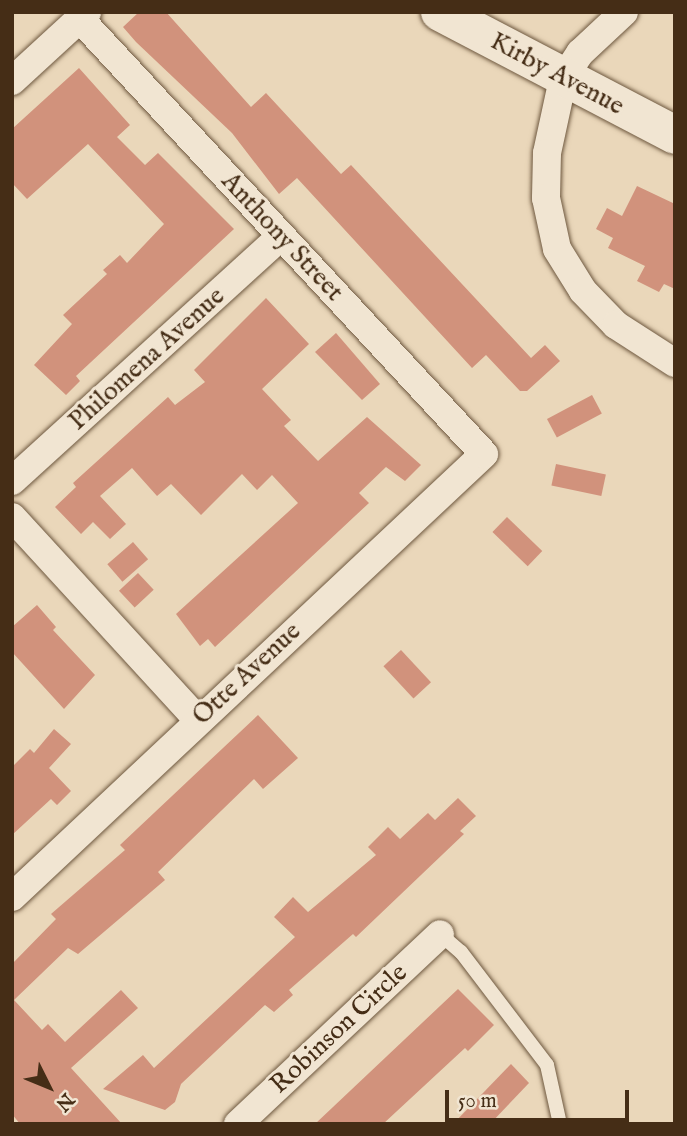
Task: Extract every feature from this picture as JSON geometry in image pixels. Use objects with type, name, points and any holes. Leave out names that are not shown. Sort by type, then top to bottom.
[{"type":"street","name":"Kirby Avenue","points":[[440,12],[675,135]]},
{"type":"street","points":[[624,12],[580,53],[564,79],[547,153],[546,198],[557,249],[583,291],[616,325],[675,363]]},
{"type":"street","points":[[12,81],[83,16]]},
{"type":"street","name":"Anthony Street","points":[[83,16],[281,236],[484,454]]},
{"type":"street","name":"Philomena Avenue","points":[[12,481],[281,236]]},
{"type":"street","name":"Otte Avenue","points":[[12,897],[197,719],[484,454]]},
{"type":"street","points":[[12,517],[197,719]]},
{"type":"street","name":"Robinson Circle","points":[[238,1124],[440,934]]},
{"type":"lane","points":[[440,934],[461,952],[547,1065],[560,1124]]},
{"type":"building","points":[[139,12],[166,12],[251,107],[266,93],[341,174],[351,165],[531,358],[545,345],[560,361],[527,391],[520,391],[486,355],[472,368],[297,178],[279,194],[232,133],[136,42],[123,27]]},
{"type":"building","points":[[79,68],[130,125],[117,137],[145,165],[158,153],[234,229],[76,376],[80,381],[66,395],[34,365],[72,324],[63,315],[107,274],[103,270],[120,255],[127,263],[164,224],[88,144],[27,199],[12,183],[12,129]]},
{"type":"building","points":[[637,186],[675,204],[675,289],[664,284],[659,292],[637,281],[645,266],[608,248],[613,238],[596,229],[607,208],[622,216]]},
{"type":"building","points":[[266,298],[309,344],[262,389],[291,420],[284,426],[318,461],[367,417],[421,465],[405,481],[386,467],[359,493],[369,503],[215,647],[208,639],[200,646],[176,614],[298,503],[272,475],[257,490],[242,474],[201,515],[171,484],[157,496],[132,468],[100,496],[126,524],[110,539],[93,522],[81,534],[55,507],[76,487],[73,483],[168,397],[175,405],[205,382],[194,370]]},
{"type":"building","points":[[336,333],[380,384],[362,400],[315,352]]},
{"type":"building","points":[[592,395],[602,414],[557,437],[547,419]]},
{"type":"building","points":[[556,464],[606,475],[601,496],[551,486]]},
{"type":"building","points":[[507,517],[542,551],[528,566],[492,532]]},
{"type":"building","points":[[133,542],[148,559],[122,582],[107,564]]},
{"type":"building","points":[[138,573],[154,590],[135,608],[119,591]]},
{"type":"building","points":[[37,605],[56,627],[53,630],[95,675],[64,709],[12,652],[12,627]]},
{"type":"building","points":[[401,650],[431,682],[413,699],[383,666]]},
{"type":"building","points":[[258,715],[298,758],[263,789],[254,779],[158,872],[165,880],[78,954],[68,948],[14,1000],[42,1030],[48,1024],[65,1042],[121,990],[138,1008],[71,1068],[122,1124],[20,1124],[12,1114],[12,964],[56,919],[51,914],[125,850],[120,845]]},
{"type":"building","points":[[54,729],[71,744],[49,768],[71,791],[57,805],[51,799],[12,835],[12,767],[30,749],[34,753]]},
{"type":"building","points":[[458,798],[476,816],[460,831],[464,834],[356,937],[353,934],[289,990],[293,995],[274,1012],[265,1005],[181,1084],[175,1102],[165,1110],[103,1089],[143,1055],[154,1068],[295,937],[274,917],[293,897],[308,912],[376,855],[368,847],[388,827],[400,839],[428,813],[435,820]]},
{"type":"building","points":[[458,989],[494,1025],[468,1051],[465,1048],[383,1124],[315,1124]]},
{"type":"building","points":[[511,1064],[529,1083],[490,1124],[453,1124]]}]
